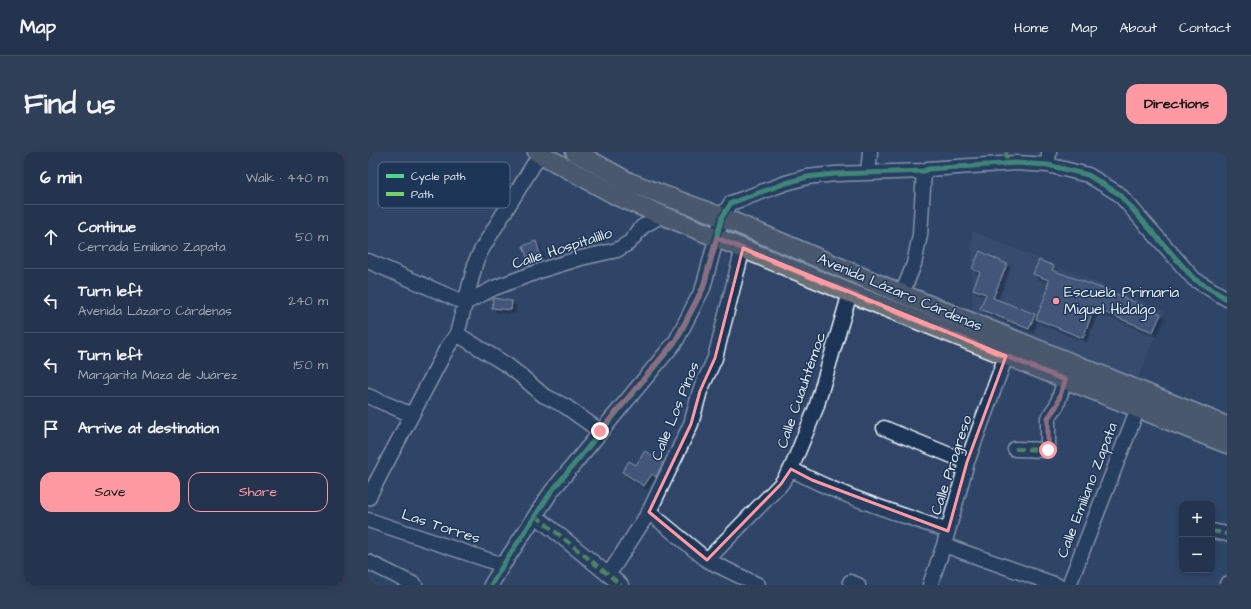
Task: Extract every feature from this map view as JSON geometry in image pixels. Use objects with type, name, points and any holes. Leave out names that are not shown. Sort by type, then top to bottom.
[{"type":"main road","name":"Avenida Lázaro Cárdenas","points":[[575,152],[594,156],[629,182],[722,217],[902,294],[1227,426]]},
{"type":"main road","name":"Avenida Lázaro Cárdenas","points":[[540,153],[619,197],[850,293],[1227,444]]},
{"type":"main road","points":[[582,176],[594,156]]},
{"type":"street","points":[[868,173],[870,152]]},
{"type":"street","points":[[510,202],[540,153]]},
{"type":"street","points":[[491,585],[551,492],[676,340],[703,288],[722,217],[731,204],[786,183],[807,177],[835,174],[924,171],[928,169],[1011,164],[1049,158],[1088,175],[1119,194],[1194,279],[1227,299]]},
{"type":"street","points":[[902,294],[914,264],[920,235],[924,171]]},
{"type":"street","points":[[368,498],[447,348],[457,334],[476,261],[507,208]]},
{"type":"street","name":"Calle Hospitalillo","points":[[466,303],[494,288],[545,269],[581,258],[617,250],[630,242],[642,226],[662,215]]},
{"type":"street","name":"Calle Los Pinos","points":[[609,574],[649,512],[691,424],[700,391],[715,358],[743,248]]},
{"type":"street","points":[[368,261],[466,303]]},
{"type":"street","name":"Calle Cuauhtémoc","points":[[707,560],[781,484],[791,469],[816,408],[850,293]]},
{"type":"street","points":[[457,334],[507,365],[543,395],[565,406],[600,431]]},
{"type":"street","name":"Calle Progreso","points":[[930,585],[946,538],[967,462],[1006,356]]},
{"type":"street","points":[[1016,449],[1048,450],[1048,418],[1057,405],[1065,380]]},
{"type":"street","points":[[368,396],[412,415]]},
{"type":"street","name":"Calle Emiliano Zapata","points":[[1068,585],[1138,408]]},
{"type":"street","points":[[884,428],[967,462]]},
{"type":"street","points":[[791,469],[946,538],[1057,585]]},
{"type":"street","points":[[649,512],[707,560],[758,585]]},
{"type":"street","points":[[536,516],[621,585]]},
{"type":"street","name":"Las Torres","points":[[368,520],[503,565]]},
{"type":"street","points":[[1215,532],[1227,534]]},
{"type":"street","points":[[368,562],[415,585]]},
{"type":"highlighted area","points":[[743,248],[1006,356],[967,462],[948,531],[812,480],[791,469],[781,484],[707,560],[649,512],[691,424],[700,391],[715,358]]},
{"type":"shaded area","name":"Escuela Primaria Miguel Hidalgo","points":[[972,231],[1165,311],[1137,381],[973,314]]},
{"type":"building","points":[[536,241],[542,261],[530,266],[523,246]]},
{"type":"building","points":[[980,251],[1007,264],[993,298],[1035,314],[1029,329],[980,309],[986,294],[973,289],[980,272],[972,269]]},
{"type":"building","points":[[1039,260],[1054,266],[1052,270],[1109,291],[1161,314],[1153,332],[1094,308],[1083,338],[1036,319],[1048,289],[1049,280],[1033,274]]},
{"type":"building","points":[[493,298],[512,301],[511,310],[492,308]]},
{"type":"building","points":[[645,451],[663,463],[656,477],[652,474],[644,486],[622,472],[629,461],[636,465]]},
{"type":"marked path","points":[[1006,152],[1007,164]]},
{"type":"marked path","points":[[1015,449],[1048,450],[1048,418],[1057,405],[1065,379]]},
{"type":"marked path","points":[[536,516],[621,585]]},
{"type":"marked path","points":[[1215,532],[1227,534]]},
{"type":"cycle path","points":[[491,585],[551,492],[676,341],[703,288],[722,217],[731,203],[807,177],[835,174],[924,171],[928,169],[1016,163],[1048,165],[1088,175],[1119,194],[1194,279],[1227,299]]},
{"type":"place","name":"Escuela Primaria Miguel Hidalgo","points":[[1056,301]]},
{"type":"route","points":[[600,431],[676,340],[692,312],[703,288],[717,238],[1065,380],[1057,405],[1048,418],[1048,450]]}]
